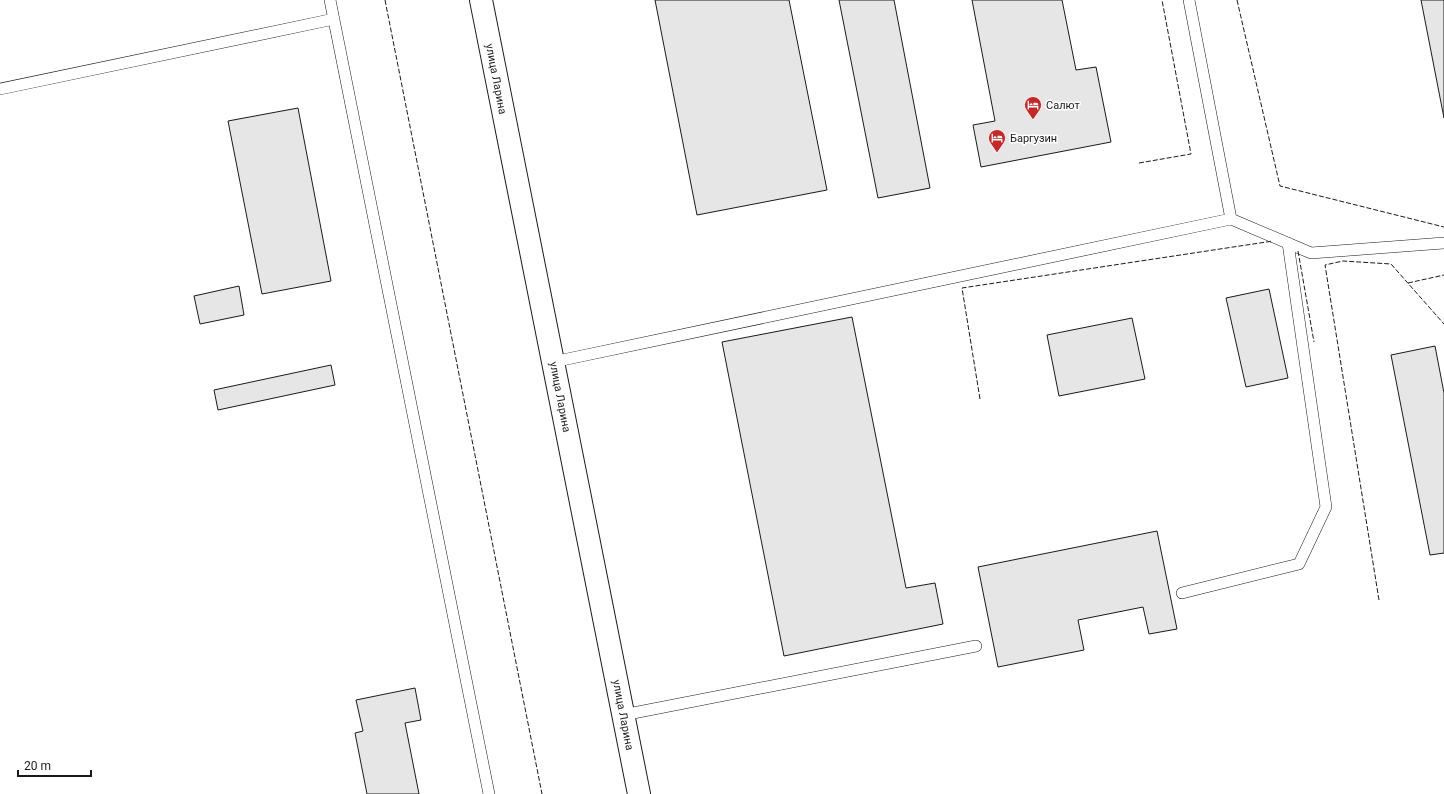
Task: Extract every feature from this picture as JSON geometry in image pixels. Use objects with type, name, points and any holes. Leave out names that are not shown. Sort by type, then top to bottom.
[{"type":"street","name":"улица Ларина","points":[[481,0],[639,794]]},
{"type":"lane","points":[[330,0],[489,794]]},
{"type":"lane","points":[[1189,0],[1231,219]]},
{"type":"lane","points":[[0,89],[334,19]]},
{"type":"lane","points":[[553,362],[1231,219],[1311,253],[1444,243]]},
{"type":"lane","points":[[1182,593],[1299,564],[1326,507],[1288,243]]},
{"type":"lane","points":[[623,715],[976,646]]},
{"type":"building","points":[[655,0],[789,0],[827,190],[697,215]]},
{"type":"building","points":[[839,0],[894,0],[930,188],[878,198]]},
{"type":"building","points":[[972,0],[1062,0],[1076,70],[1096,67],[1111,142],[981,167],[973,125],[995,121]]},
{"type":"building","points":[[1421,0],[1444,0],[1444,118]]},
{"type":"building","points":[[298,108],[331,281],[262,294],[228,121]]},
{"type":"building","points":[[239,286],[244,315],[200,324],[194,296]]},
{"type":"building","points":[[1269,289],[1288,378],[1246,387],[1226,298]]},
{"type":"building","points":[[852,317],[906,588],[935,583],[943,624],[784,656],[722,342]]},
{"type":"building","points":[[1132,318],[1145,379],[1059,396],[1047,335]]},
{"type":"building","points":[[1435,346],[1444,393],[1444,553],[1430,555],[1391,355]]},
{"type":"building","points":[[331,365],[335,385],[218,410],[214,390]]},
{"type":"building","points":[[1157,531],[1177,629],[1149,634],[1143,607],[1078,620],[1084,650],[998,667],[978,567]]},
{"type":"building","points":[[415,688],[421,720],[405,723],[419,794],[367,794],[355,733],[363,731],[356,700]]},
{"type":"fence","points":[[385,0],[542,794]]},
{"type":"fence","points":[[1139,163],[1191,154],[1162,0]]},
{"type":"fence","points":[[1237,0],[1280,186],[1444,227]]},
{"type":"fence","points":[[980,399],[962,288],[1273,241]]},
{"type":"fence","points":[[1298,251],[1314,342]]},
{"type":"fence","points":[[1379,600],[1325,265],[1343,261],[1391,264],[1444,324]]},
{"type":"fence","points":[[1408,283],[1444,275]]},
{"type":"place","name":"Салют","points":[[1033,120]]},
{"type":"place","name":"Баргузин","points":[[997,153]]}]
